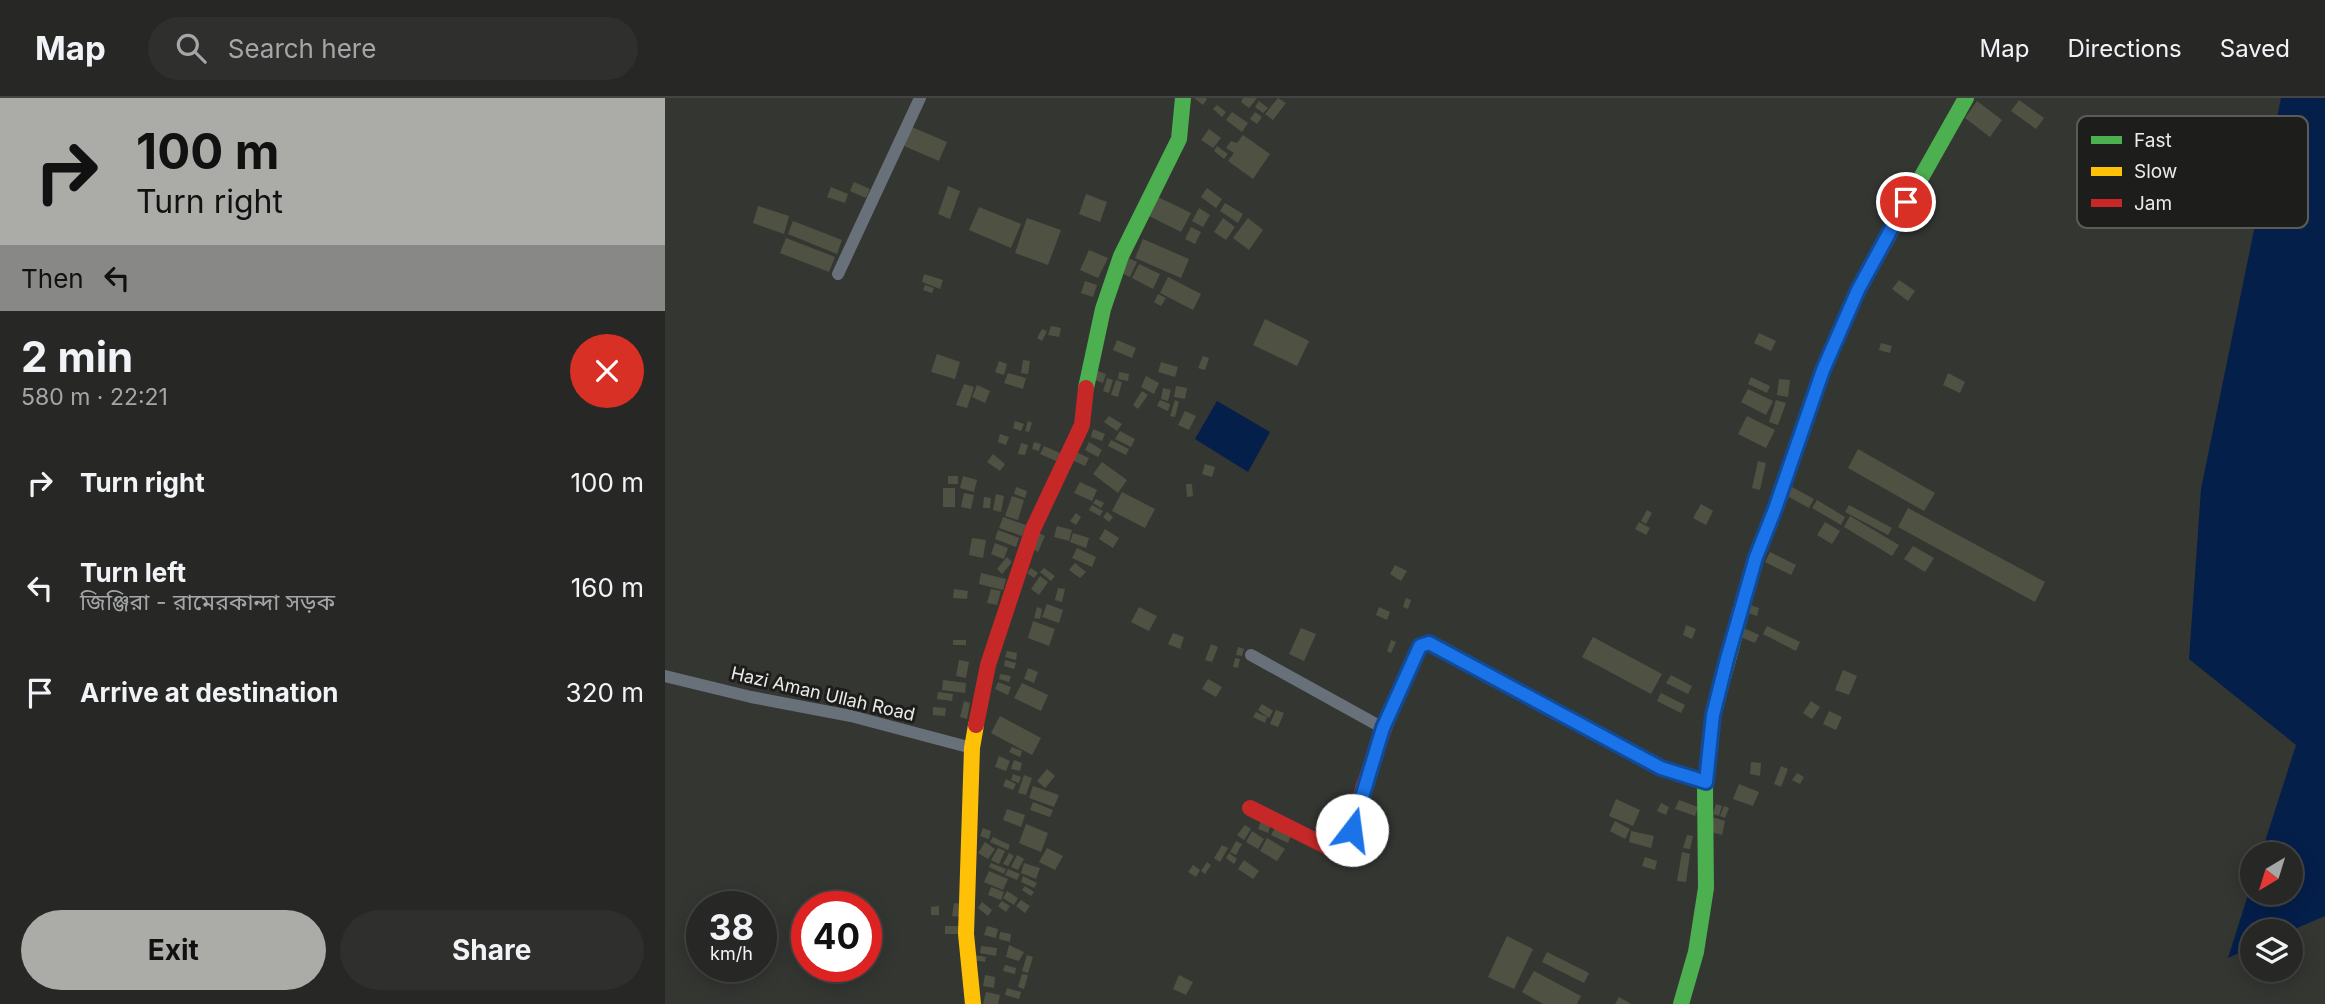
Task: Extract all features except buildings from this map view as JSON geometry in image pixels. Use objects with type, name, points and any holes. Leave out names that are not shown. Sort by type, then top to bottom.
[{"type":"street","points":[[838,274],[920,98]]},
{"type":"street","points":[[973,1004],[966,934],[972,747],[988,665],[1033,528],[1082,425],[1087,376],[1103,309],[1121,256],[1179,139],[1183,98]]},
{"type":"street","points":[[1681,1004],[1696,952],[1706,888],[1706,782],[1713,715],[1756,557],[1823,370],[1858,290],[1966,98]]},
{"type":"street","points":[[1250,808],[1340,853],[1346,850],[1383,728],[1420,646],[1429,643],[1661,768],[1706,782]]},
{"type":"street","points":[[1251,655],[1383,728]]},
{"type":"street","name":"Hazi Aman Ullah Road","points":[[665,676],[751,697],[851,716],[972,747]]},
{"type":"water","points":[[2281,98],[2325,98],[2325,916],[2303,925],[2303,919],[2240,919],[2245,905],[2303,905],[2303,842],[2265,842],[2296,745],[2189,659],[2201,489],[2254,228],[2308,228],[2308,116],[2277,116]]},
{"type":"water","points":[[1217,401],[1270,432],[1248,472],[1195,439]]},
{"type":"water","points":[[2240,920],[2240,952],[2228,958]]},
{"type":"traffic: fast","points":[[1086,388],[1103,309],[1121,256],[1179,139],[1183,98]]},
{"type":"traffic: fast","points":[[1909,199],[1966,98]]},
{"type":"traffic: fast","points":[[1681,1004],[1696,952],[1706,888],[1705,789],[1713,715],[1756,557],[1778,501]]},
{"type":"traffic: slow","points":[[1778,501],[1823,370],[1858,290],[1909,199]]},
{"type":"traffic: slow","points":[[1389,715],[1420,646],[1429,643],[1661,768],[1706,782]]},
{"type":"traffic: slow","points":[[973,1004],[966,934],[972,748],[976,725]]},
{"type":"traffic: jam","points":[[976,725],[988,665],[1033,529],[1082,425],[1086,388]]},
{"type":"traffic: jam","points":[[1250,808],[1340,853],[1346,851],[1363,788],[1389,715]]},
{"type":"route","points":[[1352,830],[1383,728],[1420,646],[1424,643],[1429,643],[1661,768],[1706,782],[1713,715],[1756,557],[1823,370],[1858,290],[1906,202]]}]
